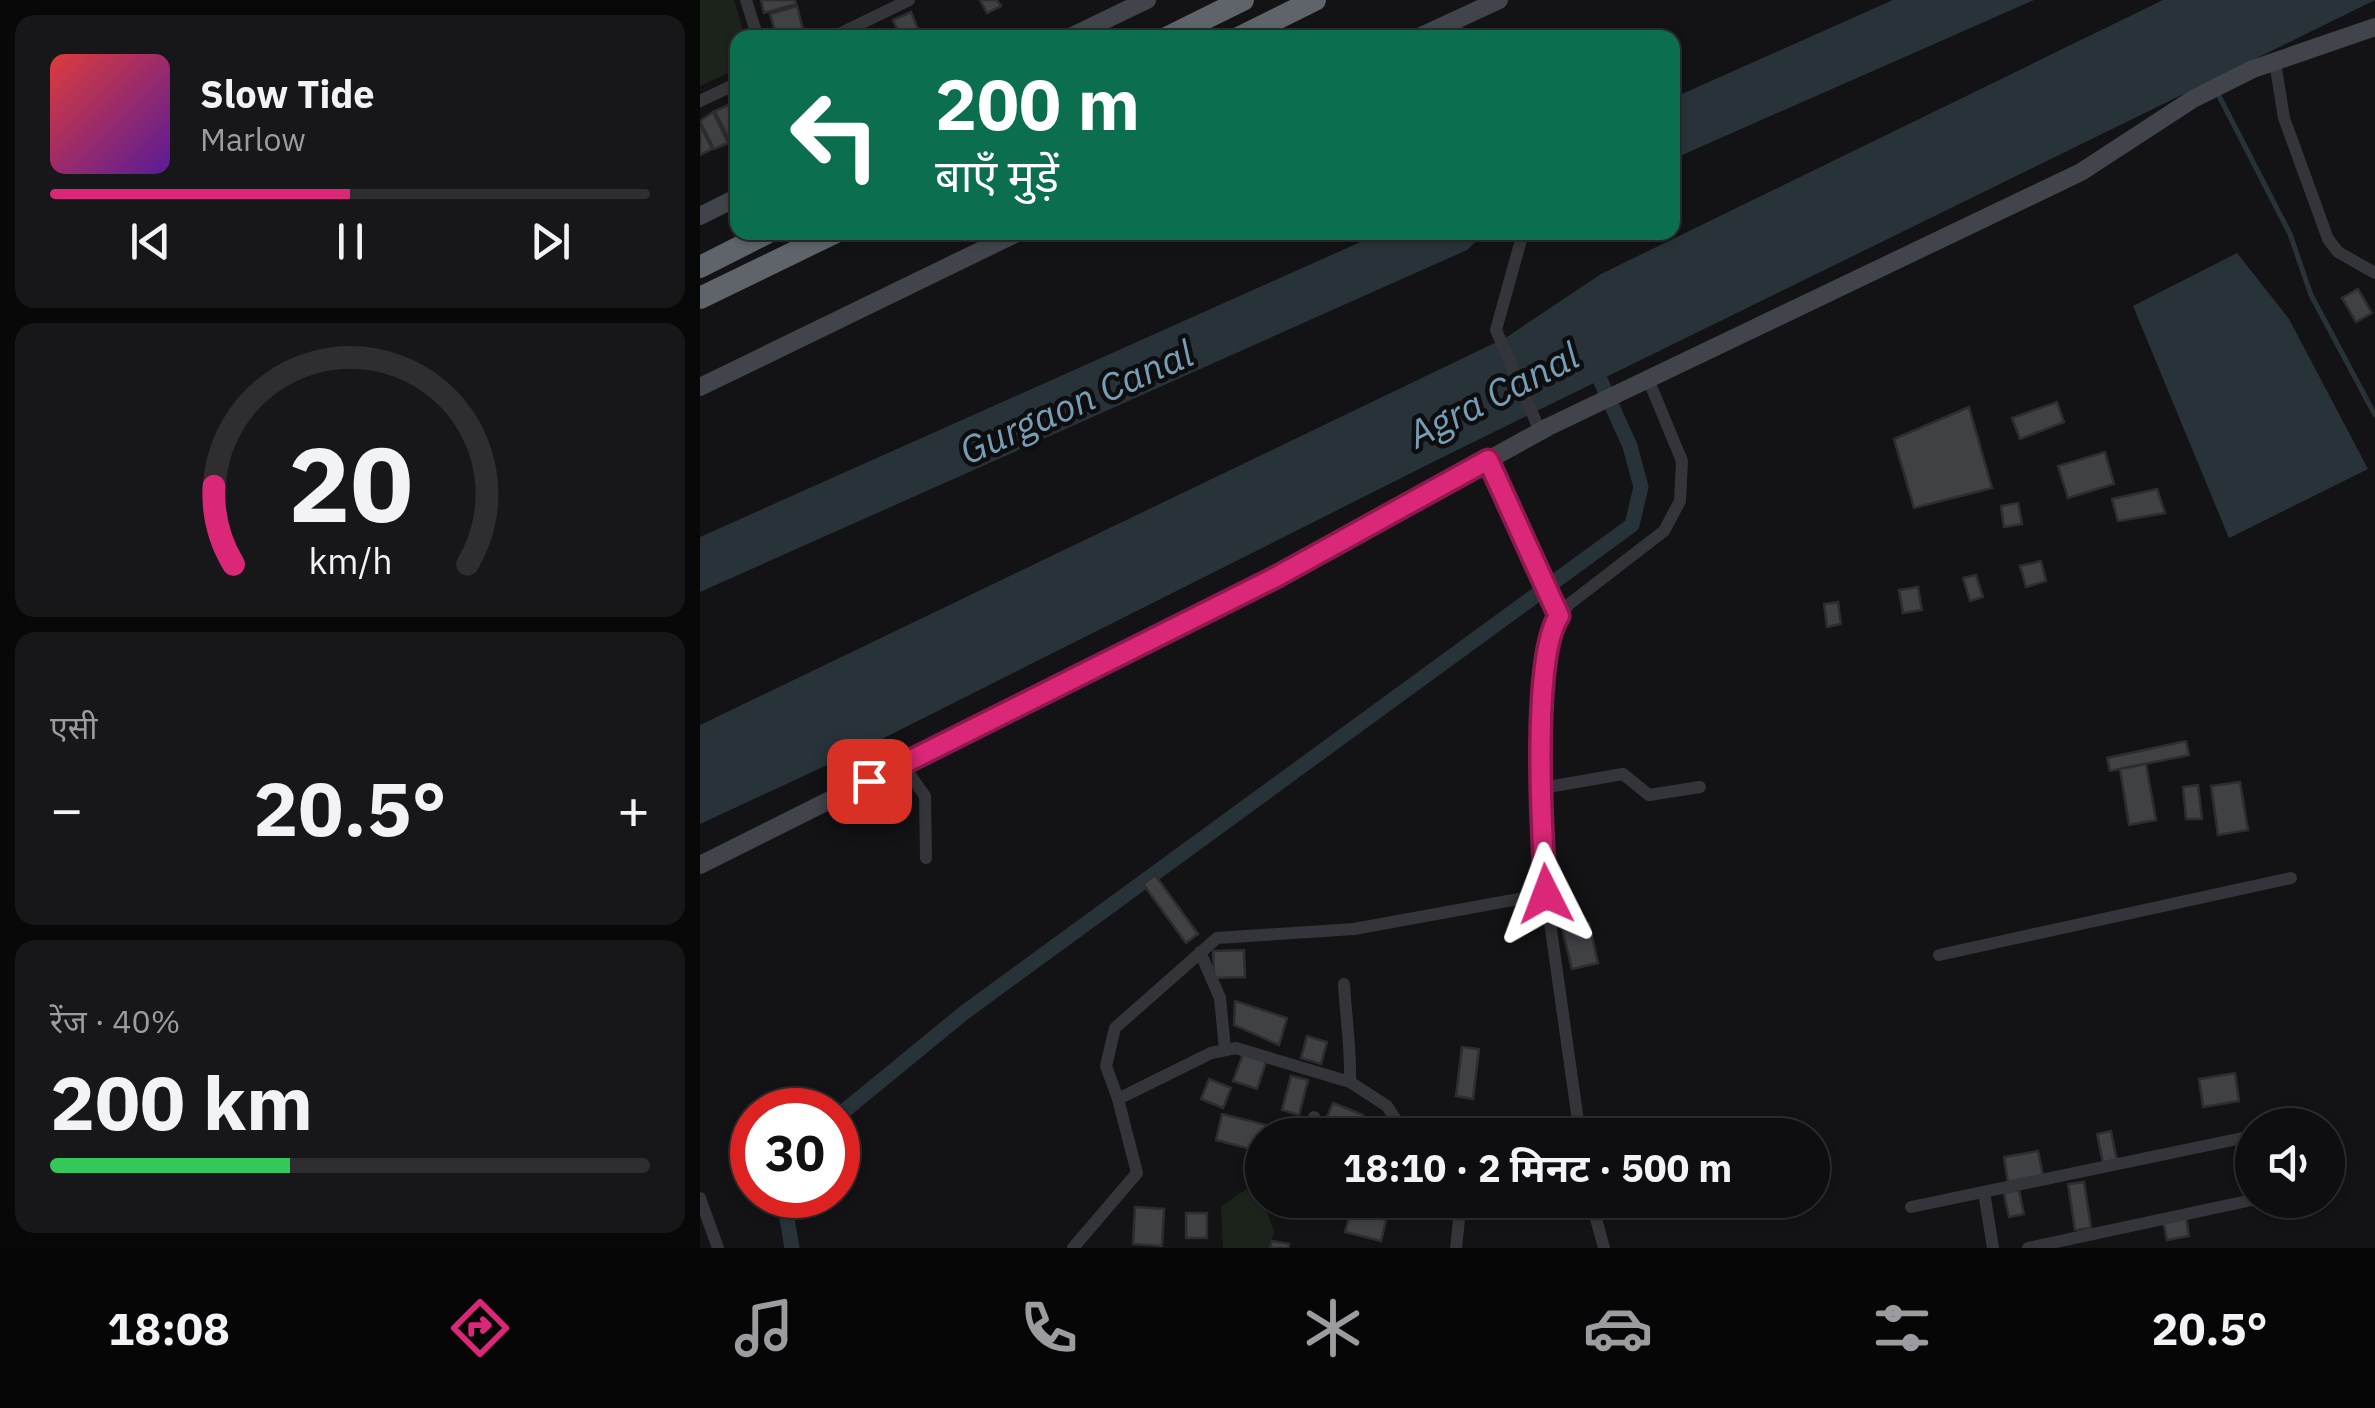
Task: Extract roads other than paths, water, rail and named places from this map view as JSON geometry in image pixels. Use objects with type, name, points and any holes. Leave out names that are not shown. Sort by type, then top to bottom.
[{"type":"highway","points":[[1182,30],[1243,0]]},
{"type":"highway","points":[[1254,30],[1314,0]]},
{"type":"highway","points":[[700,266],[753,240]]},
{"type":"highway","points":[[700,298],[820,240]]},
{"type":"street","points":[[746,0],[755,30]]},
{"type":"street","points":[[847,30],[909,0]]},
{"type":"street","points":[[1085,30],[1147,0]]},
{"type":"street","points":[[1457,29],[1498,0]]},
{"type":"street","points":[[700,865],[1340,544],[1603,400],[2081,172],[2193,99],[2253,69],[2375,26]]},
{"type":"street","points":[[2275,62],[2284,118],[2328,238],[2338,252],[2375,272]]},
{"type":"street","points":[[700,102],[730,87]]},
{"type":"street","points":[[700,216],[730,201]]},
{"type":"street","points":[[700,387],[1003,240]]},
{"type":"street","points":[[1521,240],[1496,330],[1540,432]]},
{"type":"street","points":[[1578,1118],[1546,894],[1542,788],[1547,653],[1551,628],[1559,616],[1664,530],[1680,501],[1682,461],[1648,378]]},
{"type":"street","points":[[1488,460],[1559,616]]},
{"type":"street","points":[[903,765],[925,796],[926,858]]},
{"type":"street","points":[[1542,788],[1623,774],[1649,795],[1700,787]]},
{"type":"street","points":[[1938,955],[2292,878]]},
{"type":"street","points":[[1073,1248],[1138,1172],[1106,1066],[1115,1028],[1200,952],[1229,934],[1354,929],[1546,894]]},
{"type":"street","points":[[1200,952],[1220,998],[1225,1049]]},
{"type":"street","points":[[1344,984],[1344,1026],[1351,1037],[1350,1082]]},
{"type":"street","points":[[1118,1099],[1225,1049],[1251,1051],[1350,1082],[1387,1106],[1395,1118]]},
{"type":"street","points":[[1910,1207],[2235,1140]]},
{"type":"street","points":[[1984,1192],[1993,1248]]},
{"type":"street","points":[[700,1198],[703,1218],[718,1248]]},
{"type":"street","points":[[2028,1248],[2235,1204]]},
{"type":"street","points":[[1456,1248],[1459,1218]]},
{"type":"street","points":[[1596,1218],[1604,1248]]},
{"type":"water","points":[[1893,0],[2034,0],[1680,156],[1680,95]]},
{"type":"water","name":"Agra Canal","points":[[2163,0],[2375,0],[1435,461],[866,747],[700,824],[700,725],[1507,337],[1601,274],[1671,240],[1680,240],[1680,235]]},
{"type":"water","name":"Gurgaon Canal","points":[[1365,240],[1478,240],[1467,250],[700,592],[700,537]]},
{"type":"water","points":[[2237,253],[2289,319],[2368,469],[2229,538],[2133,306]]},
{"type":"waterway","points":[[2216,90],[2290,234],[2311,295],[2375,415]]},
{"type":"waterway","name":"Agra Canal","points":[[860,1098],[965,1012],[1632,525],[1641,487],[1630,446],[1593,364]]},
{"type":"waterway","points":[[787,1218],[792,1248]]}]
